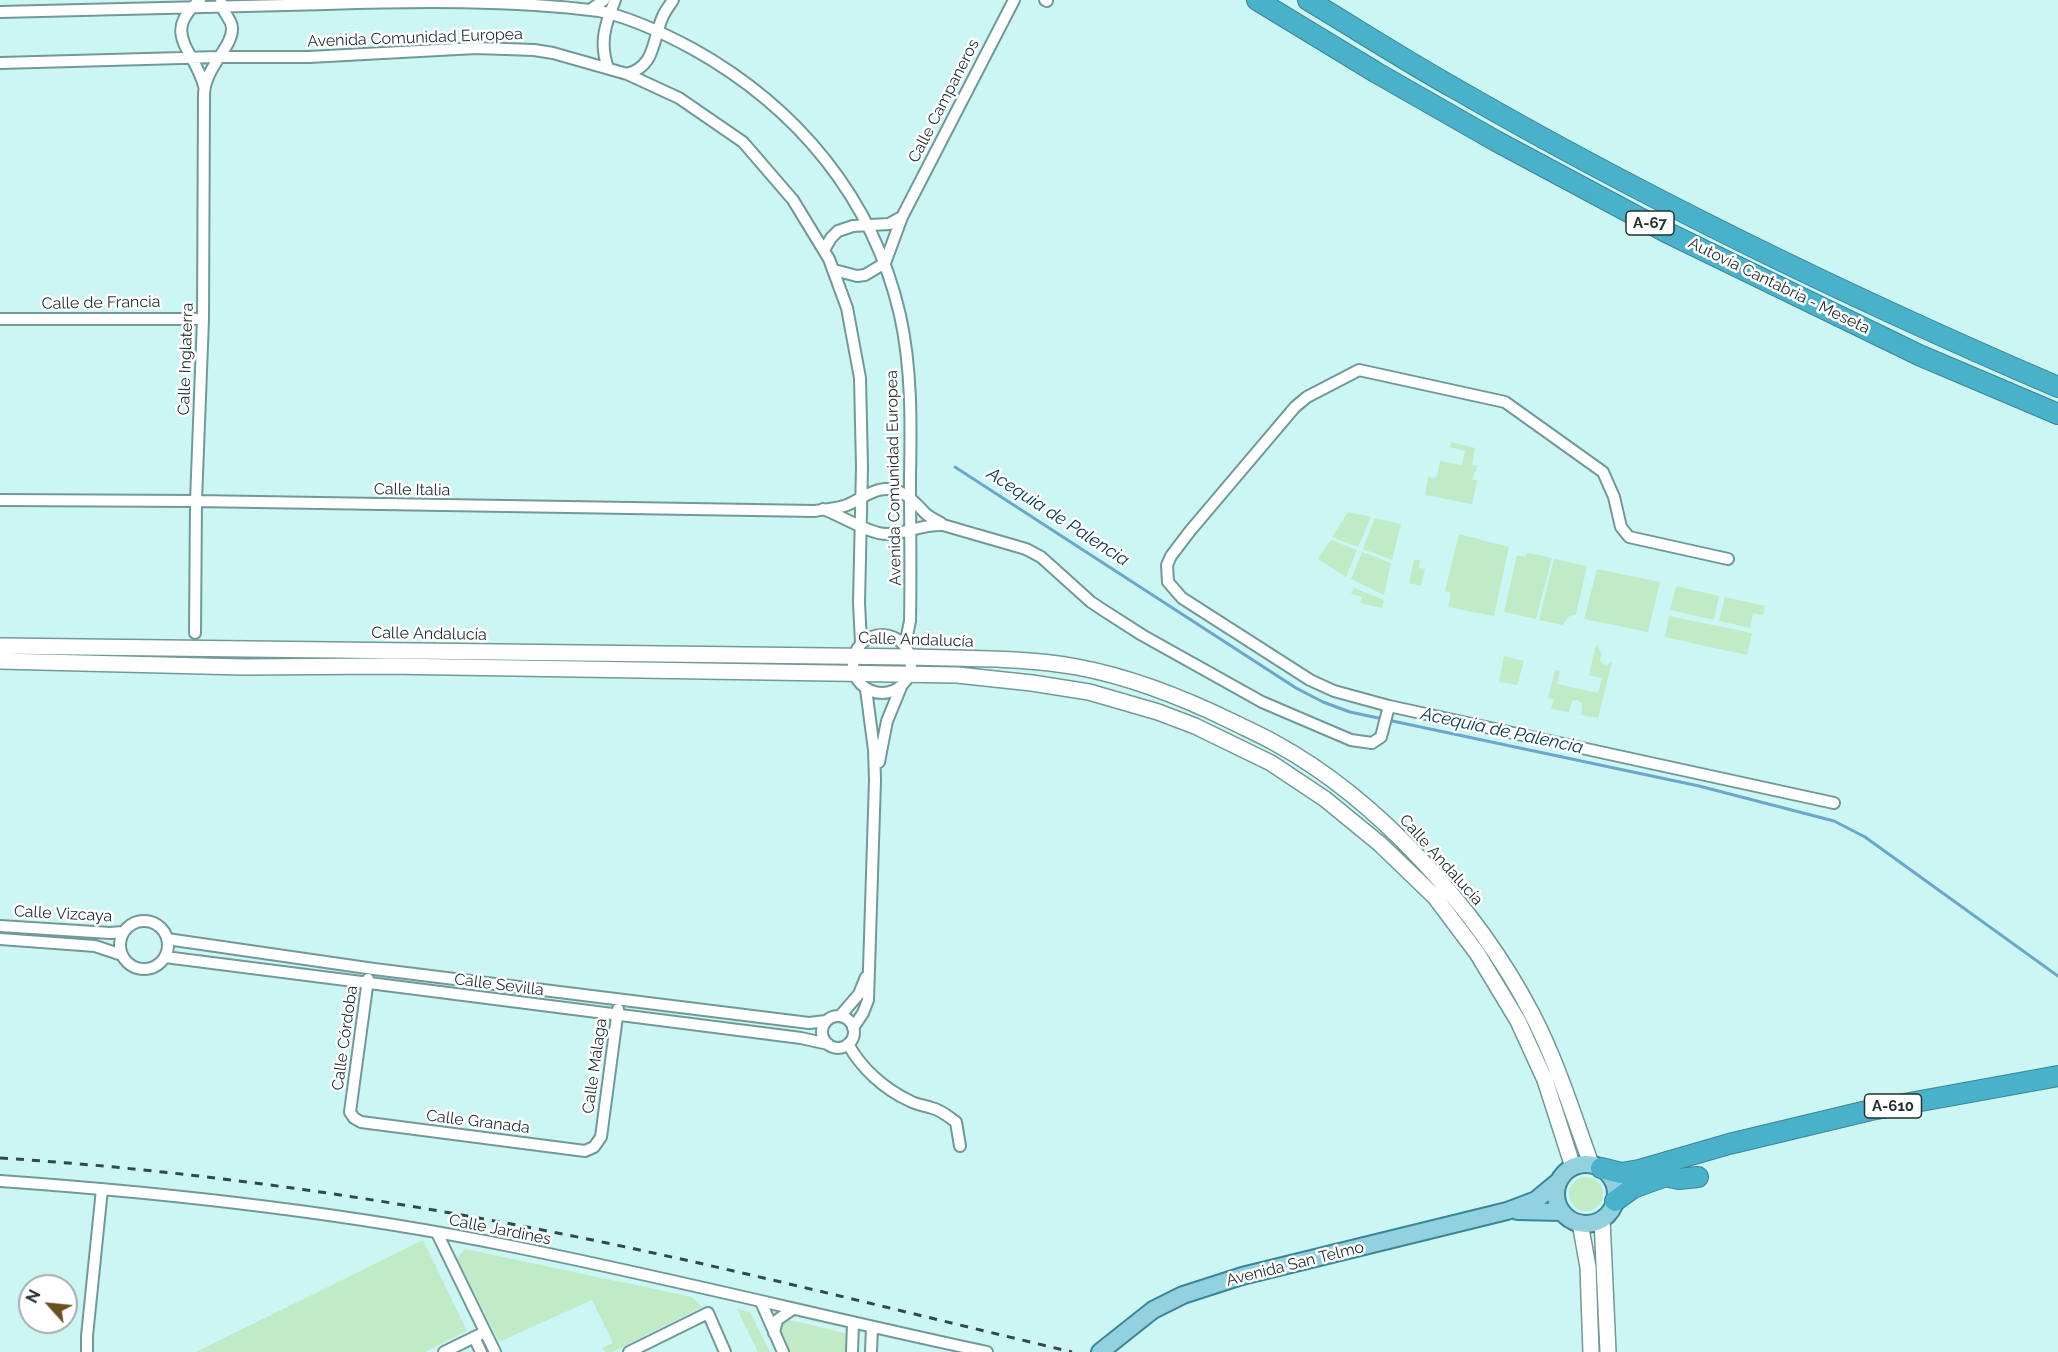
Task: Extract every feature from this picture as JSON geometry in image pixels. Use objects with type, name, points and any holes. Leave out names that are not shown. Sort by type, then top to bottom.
[{"type":"highway","name":"Autovía Cantabria - Meseta","points":[[1257,0],[1377,73],[1486,135],[1666,232],[1919,355],[2058,414]]},
{"type":"highway","name":"Autovía Cantabria - Meseta","points":[[1308,0],[1455,89],[1608,173],[1766,253],[2058,387]]},
{"type":"highway","name":"A-610","points":[[1596,1166],[1621,1173],[1639,1170],[1730,1144],[1871,1110],[2058,1076]]},
{"type":"highway","name":"A-610","points":[[1615,1201],[1641,1184],[1664,1176],[1806,1137],[2058,1088]]},
{"type":"highway","points":[[1664,1176],[1679,1179],[1698,1177]]},
{"type":"main road","name":"Calle Andalucía","points":[[0,646],[327,652],[857,649],[908,651],[1076,667],[1132,681],[1199,705],[1275,743],[1351,795],[1403,840],[1452,896],[1504,969],[1532,1014],[1596,1166]]},
{"type":"main road","name":"Calle Andalucía","points":[[0,661],[244,667],[388,666],[854,674],[905,681],[957,675],[1032,682],[1089,692],[1158,712],[1195,726],[1271,763],[1325,799],[1380,844],[1435,897],[1477,953],[1518,1021],[1545,1080],[1573,1167]]},
{"type":"main road","points":[[1596,1166],[1613,1182],[1615,1201],[1611,1210],[1602,1219],[1581,1223],[1567,1217],[1562,1212],[1556,1197],[1559,1181],[1573,1167],[1596,1166]]},
{"type":"main road","name":"Avenida San Telmo","points":[[1100,1352],[1153,1310],[1183,1295],[1242,1276],[1507,1211],[1536,1200],[1559,1181]]},
{"type":"main road","name":"Avenida San Telmo","points":[[1507,1211],[1562,1212]]},
{"type":"main road","points":[[1602,1219],[1608,1352]]},
{"type":"main road","points":[[1581,1223],[1588,1267],[1591,1352]]},
{"type":"street","points":[[590,10],[604,0]]},
{"type":"street","points":[[608,69],[603,54],[604,38],[615,0]]},
{"type":"street","points":[[627,74],[638,71],[646,64],[663,15],[673,0]]},
{"type":"street","points":[[673,0],[667,22],[676,40]]},
{"type":"street","name":"Calle Campaneros","points":[[885,263],[902,217],[1014,0]]},
{"type":"street","name":"Avenida Comunidad Europea","points":[[0,12],[221,3],[533,1],[610,14],[657,31],[716,62],[775,105],[828,162],[868,224],[885,263],[901,319],[909,374],[910,621],[905,681]]},
{"type":"street","points":[[204,86],[218,57],[228,44],[232,30],[232,25],[221,3]]},
{"type":"street","points":[[196,4],[183,19],[181,27],[185,48],[199,69],[204,86]]},
{"type":"street","name":"Avenida Comunidad Europea","points":[[0,63],[309,57],[476,48],[534,50],[553,53],[627,74],[679,98],[743,142],[793,200],[824,249],[848,308],[860,378],[859,603],[854,674]]},
{"type":"street","name":"Calle Inglaterra","points":[[195,633],[196,501],[203,319],[204,86]]},
{"type":"street","points":[[824,249],[838,231],[853,226],[889,224],[902,217]]},
{"type":"street","points":[[834,270],[857,276],[865,275],[885,263]]},
{"type":"street","name":"Calle de Francia","points":[[0,319],[203,319]]},
{"type":"street","points":[[1728,559],[1629,537],[1621,527],[1614,497],[1603,472],[1505,402],[1359,370],[1306,397],[1295,407],[1190,531],[1167,565],[1168,582],[1182,598],[1310,680],[1334,691],[1388,710],[1834,803]]},
{"type":"street","points":[[861,495],[892,489],[910,497],[926,514],[944,525]]},
{"type":"street","name":"Calle Italia","points":[[0,500],[772,511],[823,509],[848,504],[861,495]]},
{"type":"street","name":"Calle Italia","points":[[823,509],[860,526]]},
{"type":"street","points":[[860,526],[879,534],[890,534],[931,524],[944,525],[1026,549],[1041,557],[1103,610],[1142,635],[1262,702],[1351,740],[1371,743],[1381,737],[1388,710]]},
{"type":"street","points":[[857,649],[870,637],[882,634],[895,637],[908,651]]},
{"type":"street","points":[[854,674],[866,689],[876,693],[885,694],[905,681]]},
{"type":"street","points":[[875,780],[887,721],[905,681]]},
{"type":"street","points":[[853,1028],[868,1000],[875,780],[874,750],[866,689]]},
{"type":"street","points":[[150,921],[162,929],[167,939],[168,950],[157,965],[142,969],[129,964],[122,955],[120,944],[123,932],[134,922],[150,921]]},
{"type":"street","name":"Calle Vizcaya","points":[[0,926],[123,932]]},
{"type":"street","name":"Calle Vizcaya","points":[[0,939],[95,946],[122,955]]},
{"type":"street","name":"Calle Sevilla","points":[[167,939],[620,1000],[809,1023],[826,1021]]},
{"type":"street","name":"Calle Sevilla","points":[[165,957],[801,1038],[828,1044]]},
{"type":"street","name":"Calle Córdoba","points":[[350,1112],[370,968]]},
{"type":"street","points":[[840,1016],[859,994],[869,969]]},
{"type":"street","name":"Calle Málaga","points":[[601,1137],[620,1000]]},
{"type":"street","points":[[840,1016],[850,1021],[854,1035],[848,1044],[838,1048],[824,1040],[822,1031],[826,1021],[840,1016]]},
{"type":"street","points":[[848,1044],[857,1059],[878,1080],[907,1100],[920,1106],[933,1108],[957,1122],[960,1146]]},
{"type":"street","name":"Calle Granada","points":[[350,1112],[361,1122],[585,1151],[594,1147],[601,1137]]},
{"type":"street","name":"Calle Jardines","points":[[0,1181],[252,1205],[473,1239],[629,1271],[872,1328],[987,1352]]},
{"type":"street","points":[[87,1352],[102,1189]]},
{"type":"street","points":[[437,1233],[495,1352]]},
{"type":"street","points":[[448,1258],[461,1242],[473,1239]]},
{"type":"street","points":[[761,1302],[783,1352]]},
{"type":"street","points":[[774,1333],[777,1320],[793,1309]]},
{"type":"street","points":[[629,1352],[708,1312],[725,1352]]},
{"type":"street","points":[[852,1352],[853,1323]]},
{"type":"street","points":[[871,1352],[872,1328]]},
{"type":"street","points":[[444,1352],[485,1332]]},
{"type":"street","points":[[474,1337],[481,1352]]},
{"type":"green space","points":[[1451,442],[1475,448],[1472,465],[1478,466],[1472,479],[1477,481],[1472,504],[1425,495],[1428,477],[1437,476],[1440,461],[1462,465],[1465,451],[1450,447]]},
{"type":"green space","points":[[1348,512],[1371,517],[1358,547],[1332,537]]},
{"type":"green space","points":[[1375,518],[1401,524],[1392,560],[1363,549]]},
{"type":"green space","points":[[1459,534],[1509,547],[1494,616],[1448,607],[1451,593],[1445,591]]},
{"type":"green space","points":[[1331,540],[1357,550],[1346,577],[1318,559]]},
{"type":"green space","points":[[1362,552],[1391,563],[1384,595],[1351,579]]},
{"type":"green space","points":[[1528,553],[1552,558],[1536,619],[1504,612],[1517,555],[1525,557]]},
{"type":"green space","points":[[1554,559],[1587,566],[1576,614],[1568,617],[1563,625],[1539,620]]},
{"type":"green space","points":[[1414,560],[1420,560],[1419,568],[1425,569],[1421,586],[1409,583]]},
{"type":"green space","points":[[1597,569],[1660,582],[1648,632],[1584,619]]},
{"type":"green space","points":[[1676,586],[1719,596],[1714,620],[1670,610]]},
{"type":"green space","points":[[1354,588],[1384,600],[1382,608],[1360,603],[1362,597],[1351,594]]},
{"type":"green space","points":[[1725,597],[1765,606],[1763,615],[1753,613],[1750,628],[1719,621]]},
{"type":"green space","points":[[1669,616],[1752,633],[1747,655],[1665,637]]},
{"type":"green space","points":[[1596,644],[1602,654],[1600,660],[1602,663],[1607,665],[1612,662],[1598,718],[1581,715],[1582,704],[1578,700],[1572,701],[1569,712],[1551,709],[1554,699],[1548,698],[1555,670],[1560,671],[1557,684],[1598,693],[1602,678],[1589,675]]},
{"type":"green space","points":[[1504,656],[1524,661],[1517,685],[1499,682]]},
{"type":"green space","points":[[1586,1177],[1598,1182],[1603,1194],[1598,1206],[1586,1211],[1574,1206],[1569,1194],[1574,1182]]},
{"type":"green space","points":[[423,1240],[467,1331],[425,1352],[196,1352]]},
{"type":"green space","points":[[465,1249],[692,1297],[702,1307],[612,1352],[605,1352],[602,1348],[613,1343],[592,1300],[499,1342],[457,1258]]},
{"type":"green space","points":[[737,1309],[750,1312],[770,1352],[758,1352]]},
{"type":"green space","points":[[790,1320],[848,1334],[847,1352],[788,1352],[778,1331],[783,1322]]},
{"type":"waterway","name":"Acequia de Palencia","points":[[955,467],[1296,688],[1323,702],[1350,712],[1699,786],[1834,821],[1865,837],[2058,976]]},
{"type":"railway","points":[[0,1158],[227,1179],[453,1213],[661,1255],[1072,1352]]}]
